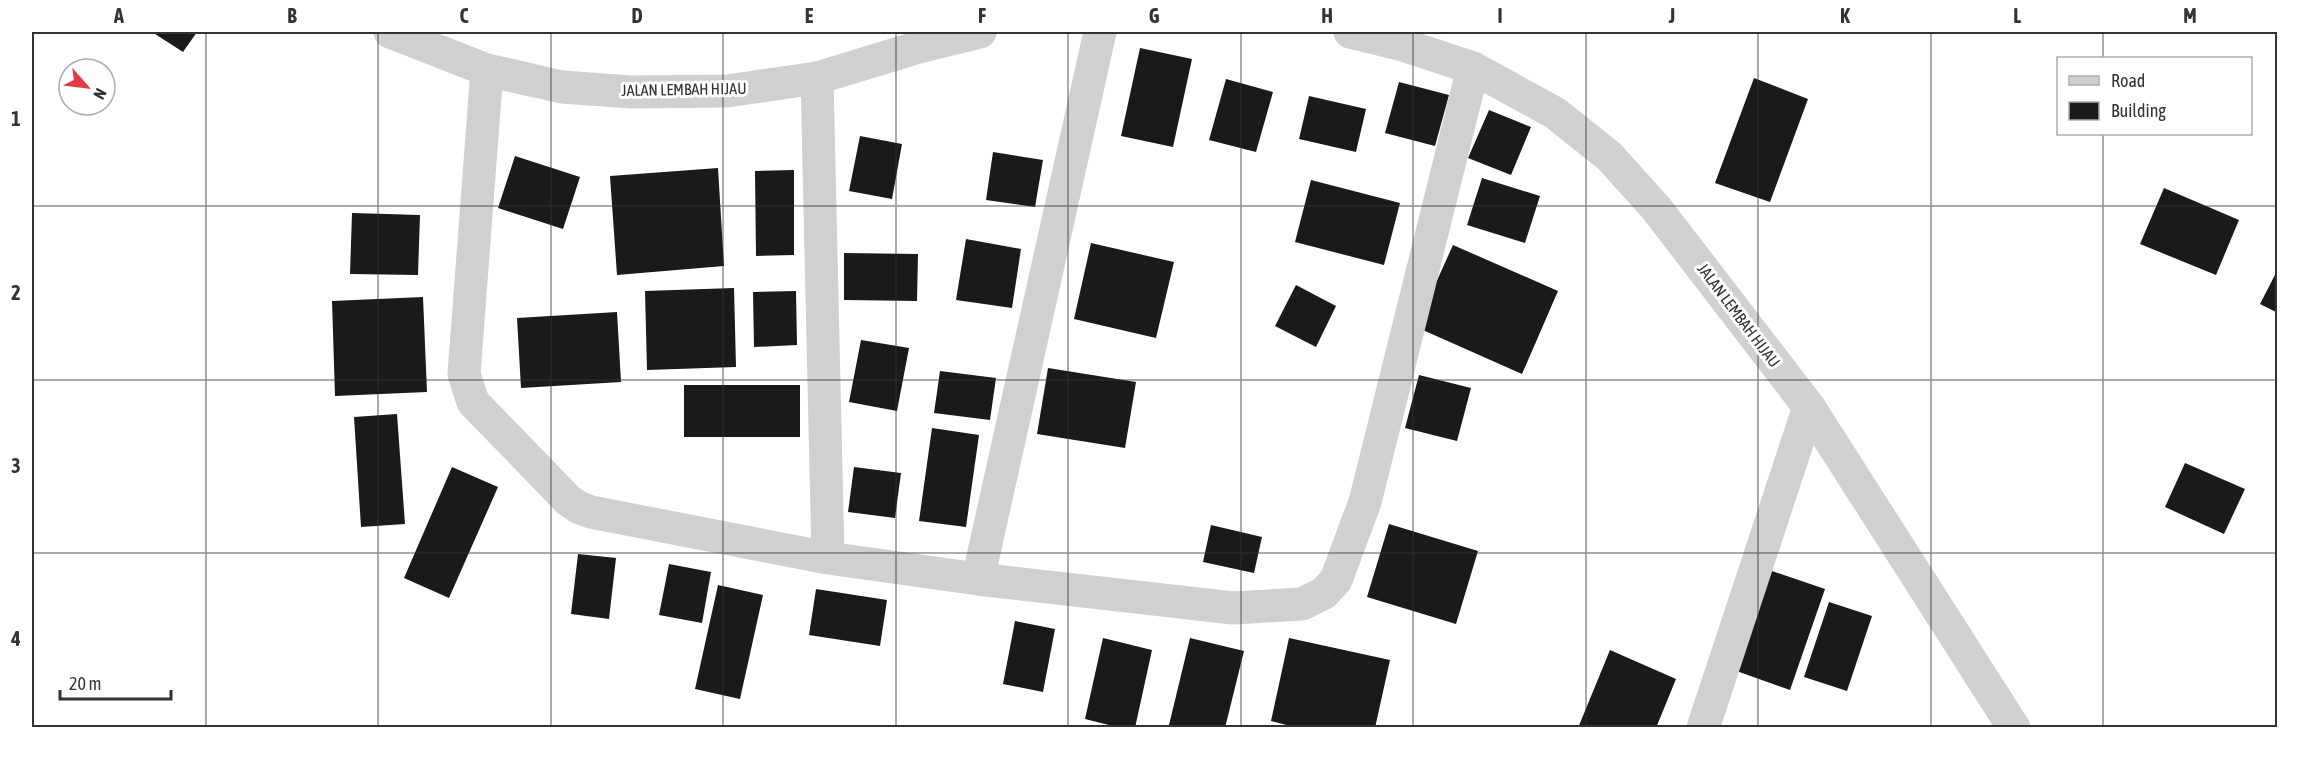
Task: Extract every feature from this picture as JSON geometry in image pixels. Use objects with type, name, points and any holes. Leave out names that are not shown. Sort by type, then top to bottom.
[{"type":"street","name":"JALAN LEMBAH HIJAU","points":[[390,32],[487,70],[562,87],[631,92],[727,91],[817,78],[919,47],[980,32]]},
{"type":"street","points":[[978,579],[1100,32]]},
{"type":"street","name":"JALAN LEMBAH HIJAU","points":[[1350,32],[1403,45],[1473,68],[1555,113],[1609,156],[1656,208],[1809,407],[2014,728]]},
{"type":"street","points":[[487,70],[464,374],[473,402],[568,500],[591,512],[828,558],[978,579],[1233,608],[1302,604],[1324,593],[1336,580],[1365,502],[1473,68]]},
{"type":"street","points":[[817,78],[828,558]]},
{"type":"street","points":[[1703,728],[1809,407]]},
{"type":"building","points":[[152,32],[197,32],[183,52]]},
{"type":"building","points":[[1140,48],[1192,59],[1173,147],[1121,136]]},
{"type":"building","points":[[1754,78],[1808,99],[1770,202],[1715,183]]},
{"type":"building","points":[[1226,79],[1273,92],[1256,152],[1209,140]]},
{"type":"building","points":[[1399,82],[1449,95],[1435,146],[1385,133]]},
{"type":"building","points":[[1309,96],[1366,109],[1356,152],[1299,139]]},
{"type":"building","points":[[1489,110],[1531,127],[1511,175],[1468,158]]},
{"type":"building","points":[[860,136],[902,144],[892,199],[849,191]]},
{"type":"building","points":[[993,152],[1043,160],[1035,207],[986,200]]},
{"type":"building","points":[[515,156],[580,177],[563,229],[498,208]]},
{"type":"building","points":[[718,168],[724,266],[617,275],[610,176]]},
{"type":"building","points":[[794,170],[794,255],[756,256],[755,171]]},
{"type":"building","points":[[1482,178],[1540,196],[1525,243],[1467,225]]},
{"type":"building","points":[[1311,180],[1400,203],[1384,265],[1295,242]]},
{"type":"building","points":[[2164,188],[2239,220],[2216,275],[2140,244]]},
{"type":"building","points":[[352,213],[420,215],[418,275],[350,274]]},
{"type":"building","points":[[966,239],[1021,249],[1012,308],[956,300]]},
{"type":"building","points":[[1091,243],[1174,262],[1156,338],[1074,319]]},
{"type":"building","points":[[1453,245],[1558,291],[1522,374],[1416,327]]},
{"type":"building","points":[[844,253],[918,254],[917,301],[844,300]]},
{"type":"building","points":[[2278,269],[2278,313],[2260,304]]},
{"type":"building","points":[[1296,285],[1336,306],[1316,347],[1275,326]]},
{"type":"building","points":[[734,288],[736,367],[647,370],[645,291]]},
{"type":"building","points":[[796,291],[797,345],[754,347],[753,292]]},
{"type":"building","points":[[423,297],[427,392],[335,396],[332,301]]},
{"type":"building","points":[[617,312],[621,382],[521,388],[517,318]]},
{"type":"building","points":[[861,340],[909,348],[897,411],[849,402]]},
{"type":"building","points":[[1048,368],[1136,382],[1125,448],[1037,434]]},
{"type":"building","points":[[940,371],[996,378],[990,420],[934,413]]},
{"type":"building","points":[[1419,375],[1471,388],[1457,441],[1405,428]]},
{"type":"building","points":[[684,385],[800,385],[800,437],[684,437]]},
{"type":"building","points":[[397,414],[405,524],[361,527],[354,417]]},
{"type":"building","points":[[932,428],[979,435],[966,527],[919,521]]},
{"type":"building","points":[[2185,463],[2245,489],[2224,534],[2165,507]]},
{"type":"building","points":[[452,467],[498,487],[449,598],[404,578]]},
{"type":"building","points":[[854,467],[901,473],[895,518],[848,512]]},
{"type":"building","points":[[1389,524],[1478,551],[1456,624],[1367,597]]},
{"type":"building","points":[[1211,525],[1262,537],[1254,573],[1203,562]]},
{"type":"building","points":[[578,554],[616,558],[609,619],[571,614]]},
{"type":"building","points":[[669,564],[711,572],[702,623],[659,615]]},
{"type":"building","points":[[1766,569],[1825,589],[1790,690],[1731,669]]},
{"type":"building","points":[[718,585],[763,595],[740,699],[695,689]]},
{"type":"building","points":[[816,589],[887,600],[880,646],[809,635]]},
{"type":"building","points":[[1829,602],[1872,616],[1847,691],[1804,677]]},
{"type":"building","points":[[1015,621],[1055,629],[1043,692],[1003,684]]},
{"type":"building","points":[[1103,638],[1152,650],[1135,728],[1121,728],[1085,719]]},
{"type":"building","points":[[1190,638],[1244,651],[1225,728],[1181,728],[1169,725]]},
{"type":"building","points":[[1289,638],[1390,660],[1375,728],[1298,728],[1271,721]]},
{"type":"building","points":[[1610,650],[1676,679],[1656,728],[1578,728]]}]
